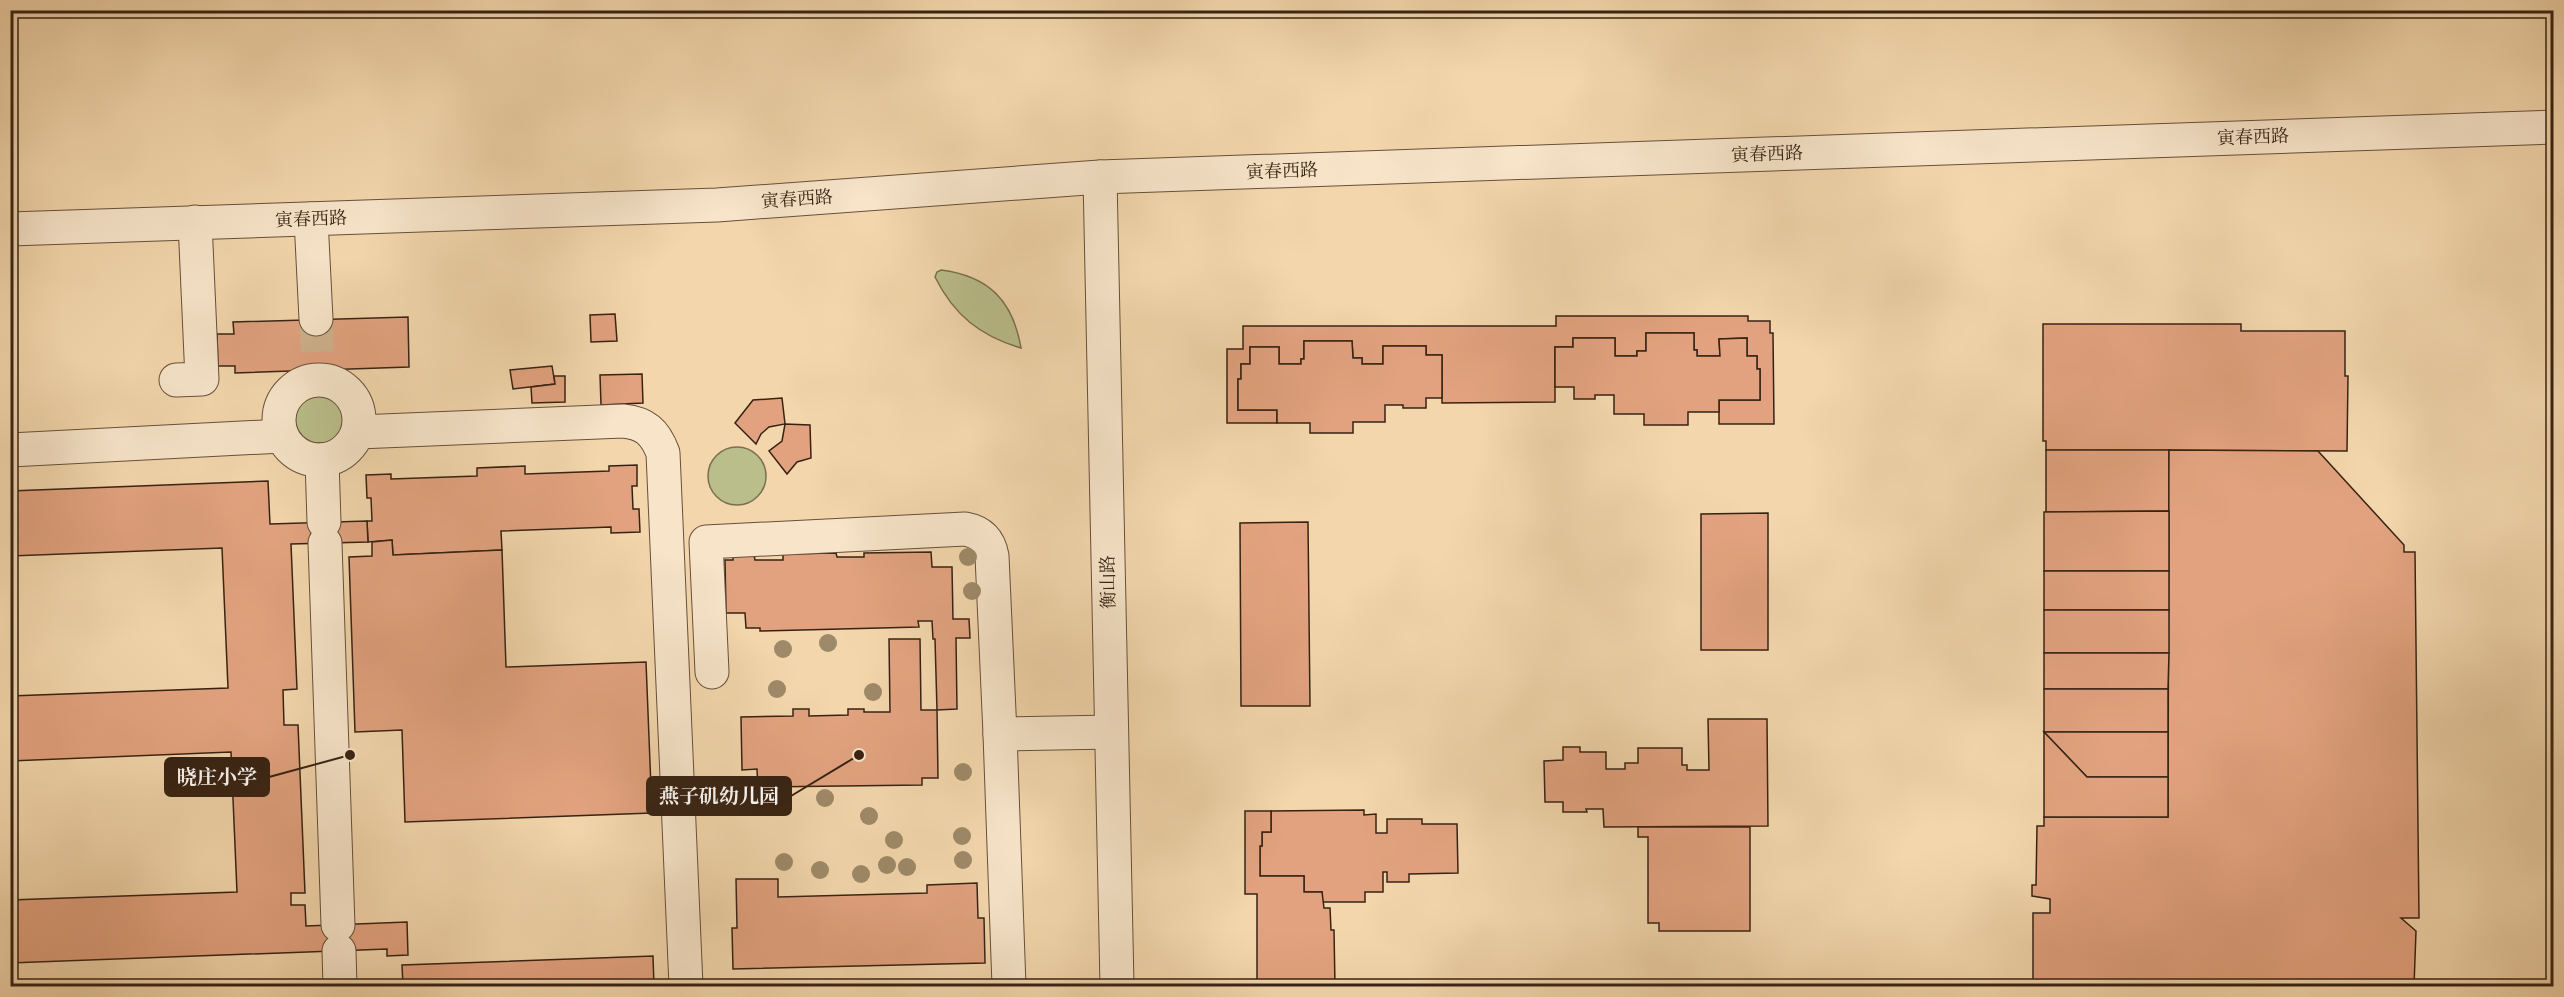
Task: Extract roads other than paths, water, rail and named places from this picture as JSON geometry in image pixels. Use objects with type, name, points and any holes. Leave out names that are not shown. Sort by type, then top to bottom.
[{"type":"street","name":"寅春西路","points":[[10,229],[717,205],[1100,177],[2553,127]]},
{"type":"street","name":"衡山路","points":[[1100,177],[1117,987]]},
{"type":"street","points":[[311,219],[316,320]]},
{"type":"street","points":[[176,380],[202,379],[195,222]]},
{"type":"street","points":[[319,375],[338,384],[349,393],[358,412],[358,432],[352,445],[342,454],[314,461],[290,448],[282,436],[279,415],[286,396],[319,375]]},
{"type":"street","points":[[358,432],[623,421],[637,422],[649,429],[658,440],[663,453],[686,987]]},
{"type":"street","points":[[10,450],[282,436]]},
{"type":"street","points":[[322,460],[340,987]]},
{"type":"street","points":[[712,672],[706,542],[965,529],[983,536],[990,545],[992,556],[1009,987]]},
{"type":"street","points":[[1000,734],[1111,732]]},
{"type":"tunnel","points":[[316,319],[318,370]]},
{"type":"place","name":"晓庄小学","points":[[350,755]]},
{"type":"place","name":"燕子矶幼儿园","points":[[859,755]]}]
